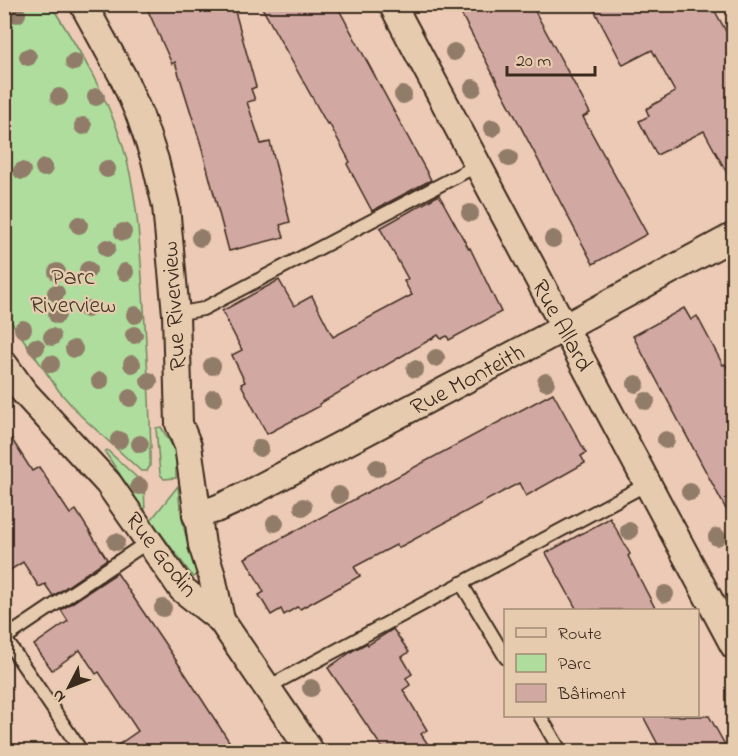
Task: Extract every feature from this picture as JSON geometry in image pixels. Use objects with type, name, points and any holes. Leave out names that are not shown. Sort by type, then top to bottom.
[{"type":"street","name":"Rue Riverview","points":[[83,4],[123,77],[140,116],[155,160],[166,206],[176,314],[179,424],[188,446],[196,515],[221,620]]},
{"type":"street","name":"Rue Allard","points":[[392,4],[734,646]]},
{"type":"street","name":"Rue Monteith","points":[[196,515],[236,500],[734,236]]},
{"type":"street","name":"Rue Godin","points":[[4,364],[24,392],[108,483],[183,588],[221,620],[311,752]]},
{"type":"lane","points":[[176,314],[203,309],[478,165]]},
{"type":"lane","points":[[268,687],[647,484]]},
{"type":"lane","points":[[82,752],[5,638],[149,541]]},
{"type":"lane","points":[[461,582],[504,655]]},
{"type":"lane","points":[[541,717],[561,752]]},
{"type":"green space","name":"Parc Riverview","points":[[5,4],[51,5],[100,89],[122,143],[134,193],[140,244],[151,448],[150,466],[147,471],[141,471],[80,415],[59,391],[5,313]]},
{"type":"green space","points":[[161,427],[176,452],[176,478],[164,479],[160,474],[156,428]]},
{"type":"green space","points":[[107,450],[144,484],[145,512],[105,452]]},
{"type":"green space","points":[[178,486],[184,530],[198,573],[193,577],[151,520]]},
{"type":"building","points":[[145,4],[233,4],[256,87],[251,89],[255,100],[247,102],[261,144],[270,142],[290,222],[280,225],[284,237],[229,251],[201,145],[175,62],[172,64]]},
{"type":"building","points":[[260,4],[336,4],[431,180],[372,211],[347,164],[350,162],[329,123],[327,124]]},
{"type":"building","points":[[456,4],[531,4],[590,113],[583,117],[647,234],[593,264]]},
{"type":"building","points":[[591,4],[711,4],[734,46],[734,186],[704,131],[657,155],[639,121],[649,116],[646,109],[675,92],[652,50],[623,65]]},
{"type":"building","points":[[439,195],[470,248],[501,312],[449,340],[447,336],[441,339],[438,335],[319,404],[320,406],[267,434],[241,384],[245,382],[232,355],[242,350],[222,311],[279,280],[294,306],[312,296],[333,337],[412,295],[404,281],[408,279],[380,228]]},
{"type":"building","points":[[684,308],[691,320],[697,316],[723,365],[725,364],[734,379],[734,524],[633,336]]},
{"type":"building","points":[[553,393],[586,453],[581,456],[585,463],[526,496],[519,483],[398,548],[396,545],[354,567],[360,576],[300,609],[297,607],[284,615],[281,609],[271,615],[259,595],[264,592],[245,558]]},
{"type":"building","points":[[4,427],[32,471],[39,467],[70,514],[76,510],[107,559],[53,596],[45,584],[39,587],[23,562],[4,574]]},
{"type":"building","points":[[610,518],[655,609],[576,609],[546,553]]},
{"type":"building","points":[[117,573],[236,752],[108,752],[138,731],[99,672],[96,674],[80,650],[52,670],[34,645],[68,621],[61,610]]},
{"type":"building","points":[[393,629],[409,652],[402,657],[412,674],[406,678],[410,685],[403,690],[427,730],[421,734],[433,752],[385,752],[328,668],[354,650],[367,643],[368,645]]},
{"type":"building","points":[[709,716],[729,752],[662,752],[644,717]]}]
